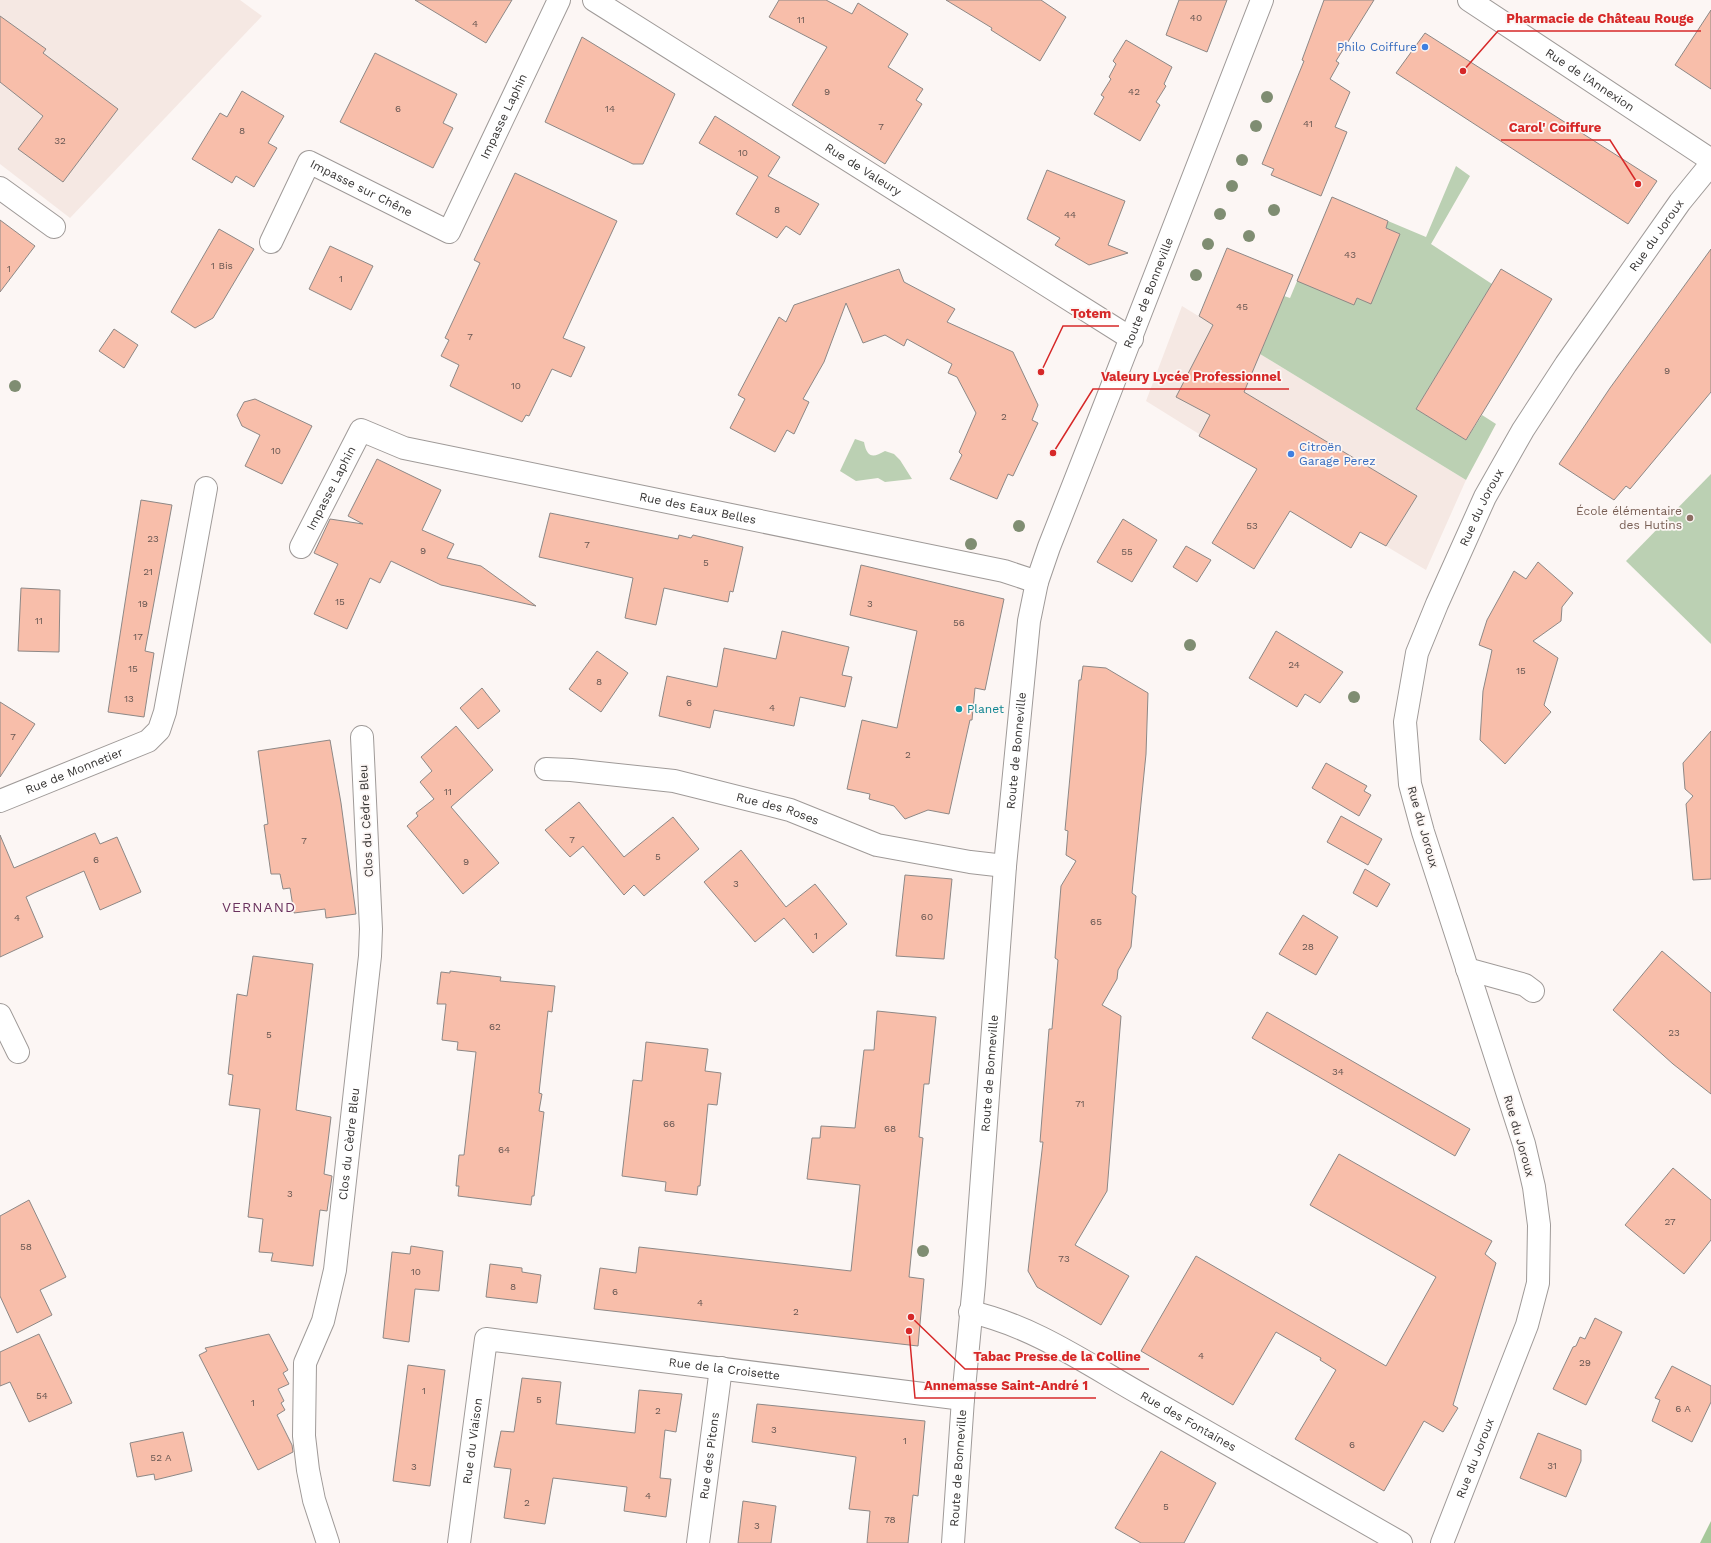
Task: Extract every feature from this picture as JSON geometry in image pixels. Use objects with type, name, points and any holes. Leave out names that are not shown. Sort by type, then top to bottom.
[{"type":"street","name":"Impasse Laphin","points":[[449,232],[558,0]]},
{"type":"street","name":"Rue de Valeury","points":[[594,0],[1132,339]]},
{"type":"street","name":"Route de Bonneville","points":[[953,1543],[962,1399],[1005,866],[1029,621],[1037,582],[1049,547],[1132,339],[1201,154],[1262,0]]},
{"type":"street","name":"Rue de l'Annexion","points":[[1469,0],[1711,160]]},
{"type":"street","name":"Impasse sur Chêne","points":[[271,242],[310,162],[449,232]]},
{"type":"street","name":"Rue du Joroux","points":[[1442,1543],[1527,1325],[1538,1277],[1539,1225],[1534,1187],[1524,1144],[1423,832],[1410,784],[1405,722],[1417,653],[1437,604],[1485,497],[1523,430],[1566,364],[1680,202],[1711,164]]},
{"type":"street","points":[[0,188],[54,227]]},
{"type":"street","name":"Impasse Laphin","points":[[301,547],[361,430]]},
{"type":"street","name":"Rue des Eaux Belles","points":[[361,430],[404,448],[996,570],[1037,582]]},
{"type":"street","name":"Rue de Monnetier","points":[[0,801],[148,741],[159,730],[165,712],[206,488]]},
{"type":"street","name":"Clos du Cèdre Bleu","points":[[328,1543],[314,1500],[308,1470],[304,1436],[305,1363],[323,1321],[335,1270],[370,956],[371,929],[362,737]]},
{"type":"street","name":"Rue des Roses","points":[[546,769],[571,770],[674,781],[790,810],[877,845],[970,862],[1005,866]]},
{"type":"street","points":[[1467,969],[1525,985],[1533,991]]},
{"type":"street","points":[[0,1015],[18,1052]]},
{"type":"street","name":"Rue des Fontaines","points":[[970,1312],[998,1318],[1035,1336],[1401,1543]]},
{"type":"street","name":"Rue de la Croisette","points":[[486,1339],[962,1399]]},
{"type":"street","name":"Rue du Viaison","points":[[459,1543],[486,1339]]},
{"type":"street","name":"Rue des Pitons","points":[[698,1543],[721,1368]]},
{"type":"shaded area","points":[[0,0],[240,0],[262,16],[70,218],[0,164]]},
{"type":"shaded area","points":[[1182,306],[1466,480],[1426,570],[1227,451],[1199,436],[1199,434],[1146,401]]},
{"type":"green space","points":[[1456,166],[1470,176],[1431,244],[1492,284],[1416,409],[1466,440],[1482,415],[1496,424],[1466,480],[1260,354],[1284,296],[1290,298],[1300,274],[1357,298],[1400,234],[1386,228],[1388,221],[1426,237]]},
{"type":"green space","points":[[855,439],[864,442],[867,451],[871,455],[877,455],[885,451],[894,454],[900,460],[912,479],[885,482],[878,478],[856,481],[840,471]]},
{"type":"green space","name":"École élémentaire des Hutins","points":[[1711,474],[1711,644],[1626,561]]},
{"type":"green space","points":[[1711,1521],[1711,1543],[1700,1543]]},
{"type":"building","points":[[415,0],[512,0],[486,43]]},
{"type":"building","points":[[779,0],[826,0],[852,14],[858,3],[908,34],[888,67],[923,89],[916,100],[922,104],[885,164],[792,105],[827,47],[769,17]]},
{"type":"building","points":[[946,0],[1041,0],[1066,17],[1040,61],[991,30],[992,28]]},
{"type":"building","points":[[1179,0],[1227,0],[1207,52],[1166,35]]},
{"type":"building","points":[[1324,0],[1374,0],[1336,61],[1339,63],[1330,79],[1350,92],[1335,127],[1347,132],[1321,196],[1271,175],[1274,169],[1262,164],[1304,61],[1302,60]]},
{"type":"building","points":[[1711,10],[1711,89],[1675,65]]},
{"type":"building","points":[[0,16],[46,49],[43,53],[118,109],[63,182],[18,149],[43,116],[0,82]]},
{"type":"building","points":[[1425,33],[1657,181],[1628,224],[1396,73]]},
{"type":"building","points":[[582,37],[675,94],[643,164],[633,164],[545,122]]},
{"type":"building","points":[[1126,40],[1172,67],[1164,84],[1166,86],[1156,102],[1160,105],[1140,141],[1094,114],[1104,97],[1101,95],[1111,79],[1109,77],[1116,64],[1113,61]]},
{"type":"building","points":[[375,53],[457,94],[443,123],[453,128],[433,168],[340,122]]},
{"type":"building","points":[[242,91],[284,116],[268,143],[277,148],[254,187],[236,176],[232,183],[192,159],[220,113],[227,117]]},
{"type":"building","points":[[715,116],[780,157],[768,176],[819,204],[800,235],[786,226],[777,238],[736,214],[758,177],[699,143]]},
{"type":"building","points":[[1047,170],[1125,201],[1108,245],[1128,253],[1089,265],[1055,245],[1060,238],[1027,219]]},
{"type":"building","points":[[515,173],[617,221],[563,338],[585,347],[571,377],[552,369],[529,416],[526,415],[522,422],[450,386],[459,365],[441,356],[449,340],[445,338],[480,263],[474,260]]},
{"type":"building","points":[[1332,197],[1388,221],[1386,228],[1400,234],[1371,304],[1357,298],[1354,305],[1297,281]]},
{"type":"building","points":[[0,220],[35,246],[0,292]]},
{"type":"building","points":[[219,229],[254,249],[213,318],[195,328],[171,312]]},
{"type":"building","points":[[330,246],[373,266],[351,310],[309,289]]},
{"type":"building","points":[[1227,248],[1293,275],[1244,392],[1417,496],[1386,546],[1360,532],[1351,548],[1290,511],[1254,569],[1212,543],[1257,469],[1199,436],[1210,415],[1176,397],[1213,325],[1199,316]]},
{"type":"building","points":[[1711,249],[1711,392],[1630,489],[1626,486],[1614,500],[1559,464],[1610,388]]},
{"type":"building","points":[[899,269],[904,282],[955,309],[947,322],[1013,352],[1038,405],[1032,420],[1038,423],[1013,476],[1008,474],[997,499],[950,479],[962,455],[959,452],[976,413],[957,377],[948,373],[952,364],[907,339],[904,346],[885,335],[863,343],[846,303],[824,362],[803,399],[809,402],[794,434],[787,430],[775,452],[730,428],[745,399],[738,395],[779,317],[786,322],[794,305]]},
{"type":"building","points":[[1501,269],[1552,299],[1466,440],[1416,409]]},
{"type":"building","points":[[114,329],[138,345],[124,368],[99,351]]},
{"type":"building","points":[[255,399],[312,426],[282,484],[245,466],[260,435],[242,426],[237,415],[244,402]]},
{"type":"building","points":[[377,459],[441,490],[422,530],[454,544],[447,558],[481,566],[536,606],[441,585],[391,561],[380,583],[370,578],[347,629],[314,614],[338,564],[314,553],[330,519],[363,524],[348,516]]},
{"type":"building","points":[[141,500],[172,505],[145,651],[154,653],[144,717],[108,712]]},
{"type":"building","points":[[550,513],[678,539],[679,535],[691,538],[693,535],[743,547],[733,592],[730,591],[728,602],[664,588],[656,625],[625,618],[633,578],[539,557]]},
{"type":"building","points":[[1123,519],[1157,540],[1132,582],[1097,562]]},
{"type":"building","points":[[1186,546],[1211,560],[1197,582],[1173,567]]},
{"type":"building","points":[[1538,562],[1573,593],[1562,607],[1561,621],[1533,641],[1558,658],[1544,705],[1551,712],[1505,764],[1480,740],[1483,691],[1492,650],[1479,645],[1487,620],[1514,571],[1526,579]]},
{"type":"building","points":[[861,565],[1004,599],[985,690],[975,688],[972,720],[970,720],[949,814],[928,810],[905,819],[894,806],[869,799],[870,794],[847,789],[862,720],[897,728],[917,631],[850,615]]},
{"type":"building","points":[[21,588],[60,590],[59,652],[18,651]]},
{"type":"building","points":[[782,631],[849,647],[842,675],[852,677],[845,707],[800,697],[794,726],[714,710],[710,728],[659,716],[667,676],[717,687],[724,648],[776,659]]},
{"type":"building","points":[[1276,631],[1343,672],[1320,703],[1305,694],[1297,707],[1249,678]]},
{"type":"building","points":[[597,651],[628,673],[601,712],[569,689]]},
{"type":"building","points":[[1083,666],[1106,668],[1148,693],[1146,754],[1132,893],[1136,896],[1131,947],[1118,970],[1117,979],[1102,1005],[1121,1016],[1107,1191],[1075,1245],[1129,1276],[1101,1325],[1037,1287],[1028,1271],[1043,1142],[1040,1142],[1049,1029],[1052,1029],[1058,960],[1055,958],[1061,886],[1076,861],[1066,855],[1068,831],[1065,830],[1079,680],[1081,680]]},
{"type":"building","points":[[482,688],[500,711],[478,729],[460,708]]},
{"type":"building","points":[[0,702],[35,724],[0,777]]},
{"type":"building","points":[[456,726],[493,770],[451,807],[499,863],[463,894],[407,826],[418,816],[416,813],[434,799],[420,782],[432,771],[421,757]]},
{"type":"building","points":[[1711,731],[1711,879],[1693,880],[1686,804],[1693,796],[1685,789],[1683,763]]},
{"type":"building","points":[[330,740],[341,803],[356,914],[326,918],[325,909],[294,913],[290,888],[283,889],[280,874],[271,874],[264,825],[268,824],[258,751]]},
{"type":"building","points":[[1326,763],[1367,786],[1364,791],[1371,795],[1359,816],[1312,788]]},
{"type":"building","points":[[579,802],[624,857],[673,817],[699,849],[644,896],[634,885],[624,895],[583,846],[570,857],[545,830]]},
{"type":"building","points":[[1341,816],[1382,839],[1368,865],[1327,842]]},
{"type":"building","points":[[95,833],[100,844],[117,837],[141,892],[100,910],[84,871],[34,893],[26,897],[43,937],[0,957],[0,835],[14,868]]},
{"type":"building","points":[[741,850],[786,907],[815,884],[847,924],[813,953],[784,918],[755,942],[704,882]]},
{"type":"building","points":[[1365,869],[1390,884],[1377,907],[1353,893]]},
{"type":"building","points":[[905,875],[952,879],[944,959],[896,956]]},
{"type":"building","points":[[1303,915],[1338,937],[1316,975],[1279,954]]},
{"type":"building","points":[[1662,951],[1711,993],[1711,1094],[1673,1064],[1613,1010]]},
{"type":"building","points":[[253,956],[313,964],[296,1110],[331,1117],[324,1174],[332,1176],[327,1211],[320,1210],[313,1266],[271,1261],[273,1253],[259,1252],[263,1219],[248,1217],[260,1109],[229,1105],[233,1075],[228,1074],[237,994],[247,996]]},
{"type":"building","points":[[450,971],[501,977],[500,981],[555,986],[552,1012],[548,1011],[539,1093],[542,1094],[539,1111],[544,1112],[534,1196],[532,1196],[531,1205],[458,1196],[459,1186],[456,1186],[459,1155],[464,1155],[476,1052],[457,1050],[458,1042],[442,1040],[446,1004],[437,1004],[441,972],[450,973]]},
{"type":"building","points":[[877,1011],[936,1017],[929,1084],[924,1084],[919,1137],[923,1138],[909,1277],[924,1279],[918,1346],[594,1309],[600,1268],[636,1273],[639,1247],[851,1271],[860,1185],[807,1179],[812,1138],[820,1138],[821,1126],[855,1128],[864,1050],[874,1050]]},
{"type":"building","points":[[1267,1012],[1470,1129],[1455,1156],[1252,1038]]},
{"type":"building","points":[[646,1042],[708,1049],[705,1071],[721,1073],[717,1105],[708,1104],[700,1186],[698,1186],[697,1195],[665,1191],[666,1182],[622,1176],[633,1080],[642,1081]]},
{"type":"building","points":[[1339,1154],[1492,1241],[1485,1254],[1496,1263],[1453,1405],[1458,1408],[1443,1432],[1424,1421],[1384,1491],[1295,1439],[1336,1370],[1320,1360],[1321,1358],[1276,1332],[1233,1405],[1141,1351],[1196,1256],[1386,1366],[1436,1277],[1310,1205]]},
{"type":"building","points":[[1673,1168],[1711,1200],[1711,1240],[1684,1274],[1625,1225]]},
{"type":"building","points":[[29,1200],[66,1277],[40,1290],[52,1315],[17,1333],[0,1296],[0,1216]]},
{"type":"building","points":[[411,1246],[443,1251],[439,1291],[415,1289],[409,1342],[383,1338],[392,1252],[410,1254]]},
{"type":"building","points":[[490,1264],[522,1268],[522,1272],[541,1275],[537,1303],[486,1297]]},
{"type":"building","points":[[1595,1318],[1622,1332],[1586,1405],[1553,1389],[1573,1347],[1576,1346],[1580,1337],[1585,1339]]},
{"type":"building","points":[[39,1334],[72,1403],[29,1422],[10,1382],[0,1386],[0,1352]]},
{"type":"building","points":[[269,1334],[288,1370],[283,1373],[289,1384],[278,1389],[284,1401],[281,1403],[285,1410],[277,1415],[292,1445],[293,1452],[258,1470],[199,1355],[207,1351],[205,1348]]},
{"type":"building","points":[[408,1365],[445,1370],[430,1486],[393,1481]]},
{"type":"building","points":[[1672,1366],[1711,1386],[1711,1402],[1692,1442],[1652,1421],[1660,1400],[1655,1398]]},
{"type":"building","points":[[522,1378],[561,1382],[556,1424],[635,1433],[639,1390],[682,1394],[676,1432],[665,1430],[660,1478],[671,1479],[666,1517],[624,1511],[627,1487],[553,1478],[545,1524],[504,1518],[511,1469],[494,1467],[501,1431],[514,1432]]},
{"type":"building","points":[[757,1404],[925,1421],[918,1496],[913,1495],[908,1543],[867,1543],[870,1511],[849,1509],[856,1457],[752,1442]]},
{"type":"building","points":[[183,1432],[192,1471],[155,1480],[154,1474],[137,1477],[130,1443]]},
{"type":"building","points":[[1538,1433],[1581,1450],[1581,1461],[1566,1497],[1520,1478]]},
{"type":"building","points":[[1161,1451],[1216,1483],[1184,1543],[1141,1543],[1115,1528]]},
{"type":"building","points":[[743,1501],[776,1506],[771,1543],[738,1543]]},
{"type":"place","name":"Philo Coiffure","points":[[1425,47]]},
{"type":"place","name":"Pharmacie de Château Rouge","points":[[1463,71]]},
{"type":"place","name":"Carol' Coiffure","points":[[1638,184]]},
{"type":"place","name":"Totem","points":[[1041,372]]},
{"type":"place","name":"Valeury Lycée Professionnel","points":[[1053,453]]},
{"type":"place","name":"Citroën Garage Perez","points":[[1291,454]]},
{"type":"place","name":"École élémentaire des Hutins","points":[[1690,518]]},
{"type":"place","name":"Planet","points":[[959,709]]},
{"type":"place","name":"Tabac Presse de la Colline","points":[[911,1317]]},
{"type":"place","name":"Annemasse Saint-André 1","points":[[909,1331]]},
{"type":"district","name":"VERNAND","points":[[259,907]]}]
